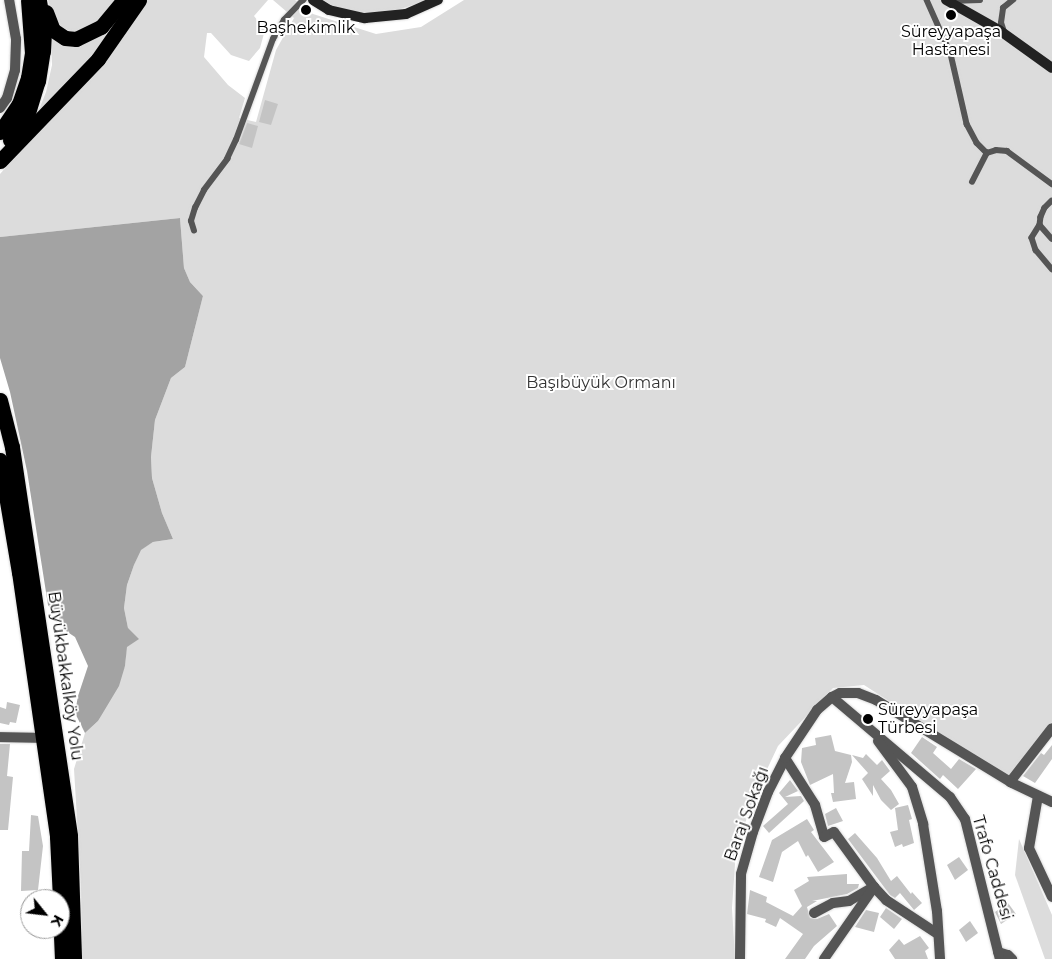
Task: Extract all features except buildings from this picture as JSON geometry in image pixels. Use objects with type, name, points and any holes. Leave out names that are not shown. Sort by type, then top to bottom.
[{"type":"highway","points":[[0,132],[19,104],[28,78],[32,53],[28,0]]},
{"type":"highway","points":[[0,154],[27,116],[38,81],[44,29],[39,0]]},
{"type":"highway","points":[[44,0],[47,16],[53,30],[65,38],[76,39],[87,36],[101,27],[124,0]]},
{"type":"highway","points":[[0,161],[98,59],[140,0]]},
{"type":"highway","points":[[0,123],[13,107],[28,78]]},
{"type":"highway","name":"Büyükbakkalköy Yolu","points":[[0,400],[12,447],[70,836],[74,959]]},
{"type":"highway","name":"Büyükbakkalköy Yolu","points":[[0,460],[19,572],[58,837],[60,889]]},
{"type":"highway","points":[[61,939],[62,959]]},
{"type":"main road","points":[[313,0],[329,10],[365,18],[406,14],[438,0]]},
{"type":"main road","points":[[947,0],[1008,37],[1052,68]]},
{"type":"street","points":[[0,108],[7,98],[15,70],[16,39],[9,0]]},
{"type":"street","points":[[940,959],[937,912],[923,824],[912,787],[874,733],[832,697],[840,693],[858,693],[876,700],[1010,782],[1052,802]]},
{"type":"street","name":"Baraj Sokağı","points":[[740,959],[741,874],[768,792],[785,758],[812,716],[832,697]]},
{"type":"street","points":[[1010,782],[1052,728]]},
{"type":"street","name":"Trafo Caddesi","points":[[874,733],[950,797],[965,818],[999,955]]},
{"type":"street","points":[[0,736],[43,738]]},
{"type":"street","points":[[785,758],[815,805],[824,837],[834,832],[874,888],[886,900],[938,934]]},
{"type":"street","points":[[1038,796],[1029,848],[1052,897]]},
{"type":"street","points":[[814,913],[832,903],[849,901],[874,888]]},
{"type":"street","points":[[824,959],[874,888]]},
{"type":"street","points":[[999,955],[1008,955],[1012,959]]},
{"type":"lane","points":[[194,231],[191,221],[195,208],[204,190],[218,172],[236,140],[273,38],[284,20],[303,0]]},
{"type":"lane","points":[[927,0],[951,54],[967,124],[977,143],[987,153]]},
{"type":"lane","points":[[947,0],[980,0]]},
{"type":"lane","points":[[1008,37],[1002,28],[1001,17],[1006,4],[1013,0]]},
{"type":"lane","points":[[972,182],[987,153],[996,150],[1007,151],[1052,184]]},
{"type":"lane","points":[[1052,201],[1040,217],[1040,225],[1032,238],[1036,250],[1052,269]]},
{"type":"lane","points":[[1040,225],[1052,239]]},
{"type":"green space","points":[[48,0],[116,0],[112,7],[85,32],[72,32],[61,27],[52,13]]},
{"type":"green space","points":[[135,0],[83,69],[36,117],[46,92],[52,65],[51,31],[69,43]]},
{"type":"green space","name":"Başıbüyük Ormanı","points":[[146,0],[268,0],[254,16],[265,30],[260,48],[249,61],[231,55],[211,33],[207,33],[204,57],[228,85],[245,98],[239,118],[256,122],[276,50],[294,18],[273,0],[295,0],[313,14],[376,34],[421,27],[464,0],[1052,0],[1052,722],[1009,778],[864,685],[833,688],[778,746],[754,797],[736,850],[732,908],[735,959],[82,959],[81,887],[74,769],[85,733],[98,721],[125,666],[128,628],[124,608],[127,585],[140,550],[153,542],[173,539],[162,513],[152,478],[151,457],[155,420],[171,378],[185,367],[203,296],[190,282],[184,268],[180,218],[0,237],[0,174],[123,38]]},
{"type":"green space","points":[[323,0],[429,0],[400,9],[364,14],[340,10]]},
{"type":"green space","points":[[1019,839],[1052,915],[1052,959],[1045,959],[1015,875]]},
{"type":"shaded area","points":[[180,218],[184,268],[190,282],[203,296],[185,367],[171,378],[155,420],[151,457],[152,478],[162,513],[173,539],[153,542],[141,550],[134,565],[127,585],[124,608],[128,628],[139,639],[127,647],[125,666],[119,686],[98,721],[85,733],[75,713],[78,696],[88,666],[75,637],[66,631],[48,605],[27,471],[10,392],[0,358],[0,237]]},
{"type":"place","name":"Başhekimlik","points":[[306,10]]},
{"type":"place","name":"Süreyyapaşa Hastanesi","points":[[951,15]]},
{"type":"place","name":"Süreyyapaşa Türbesi","points":[[868,719]]}]
